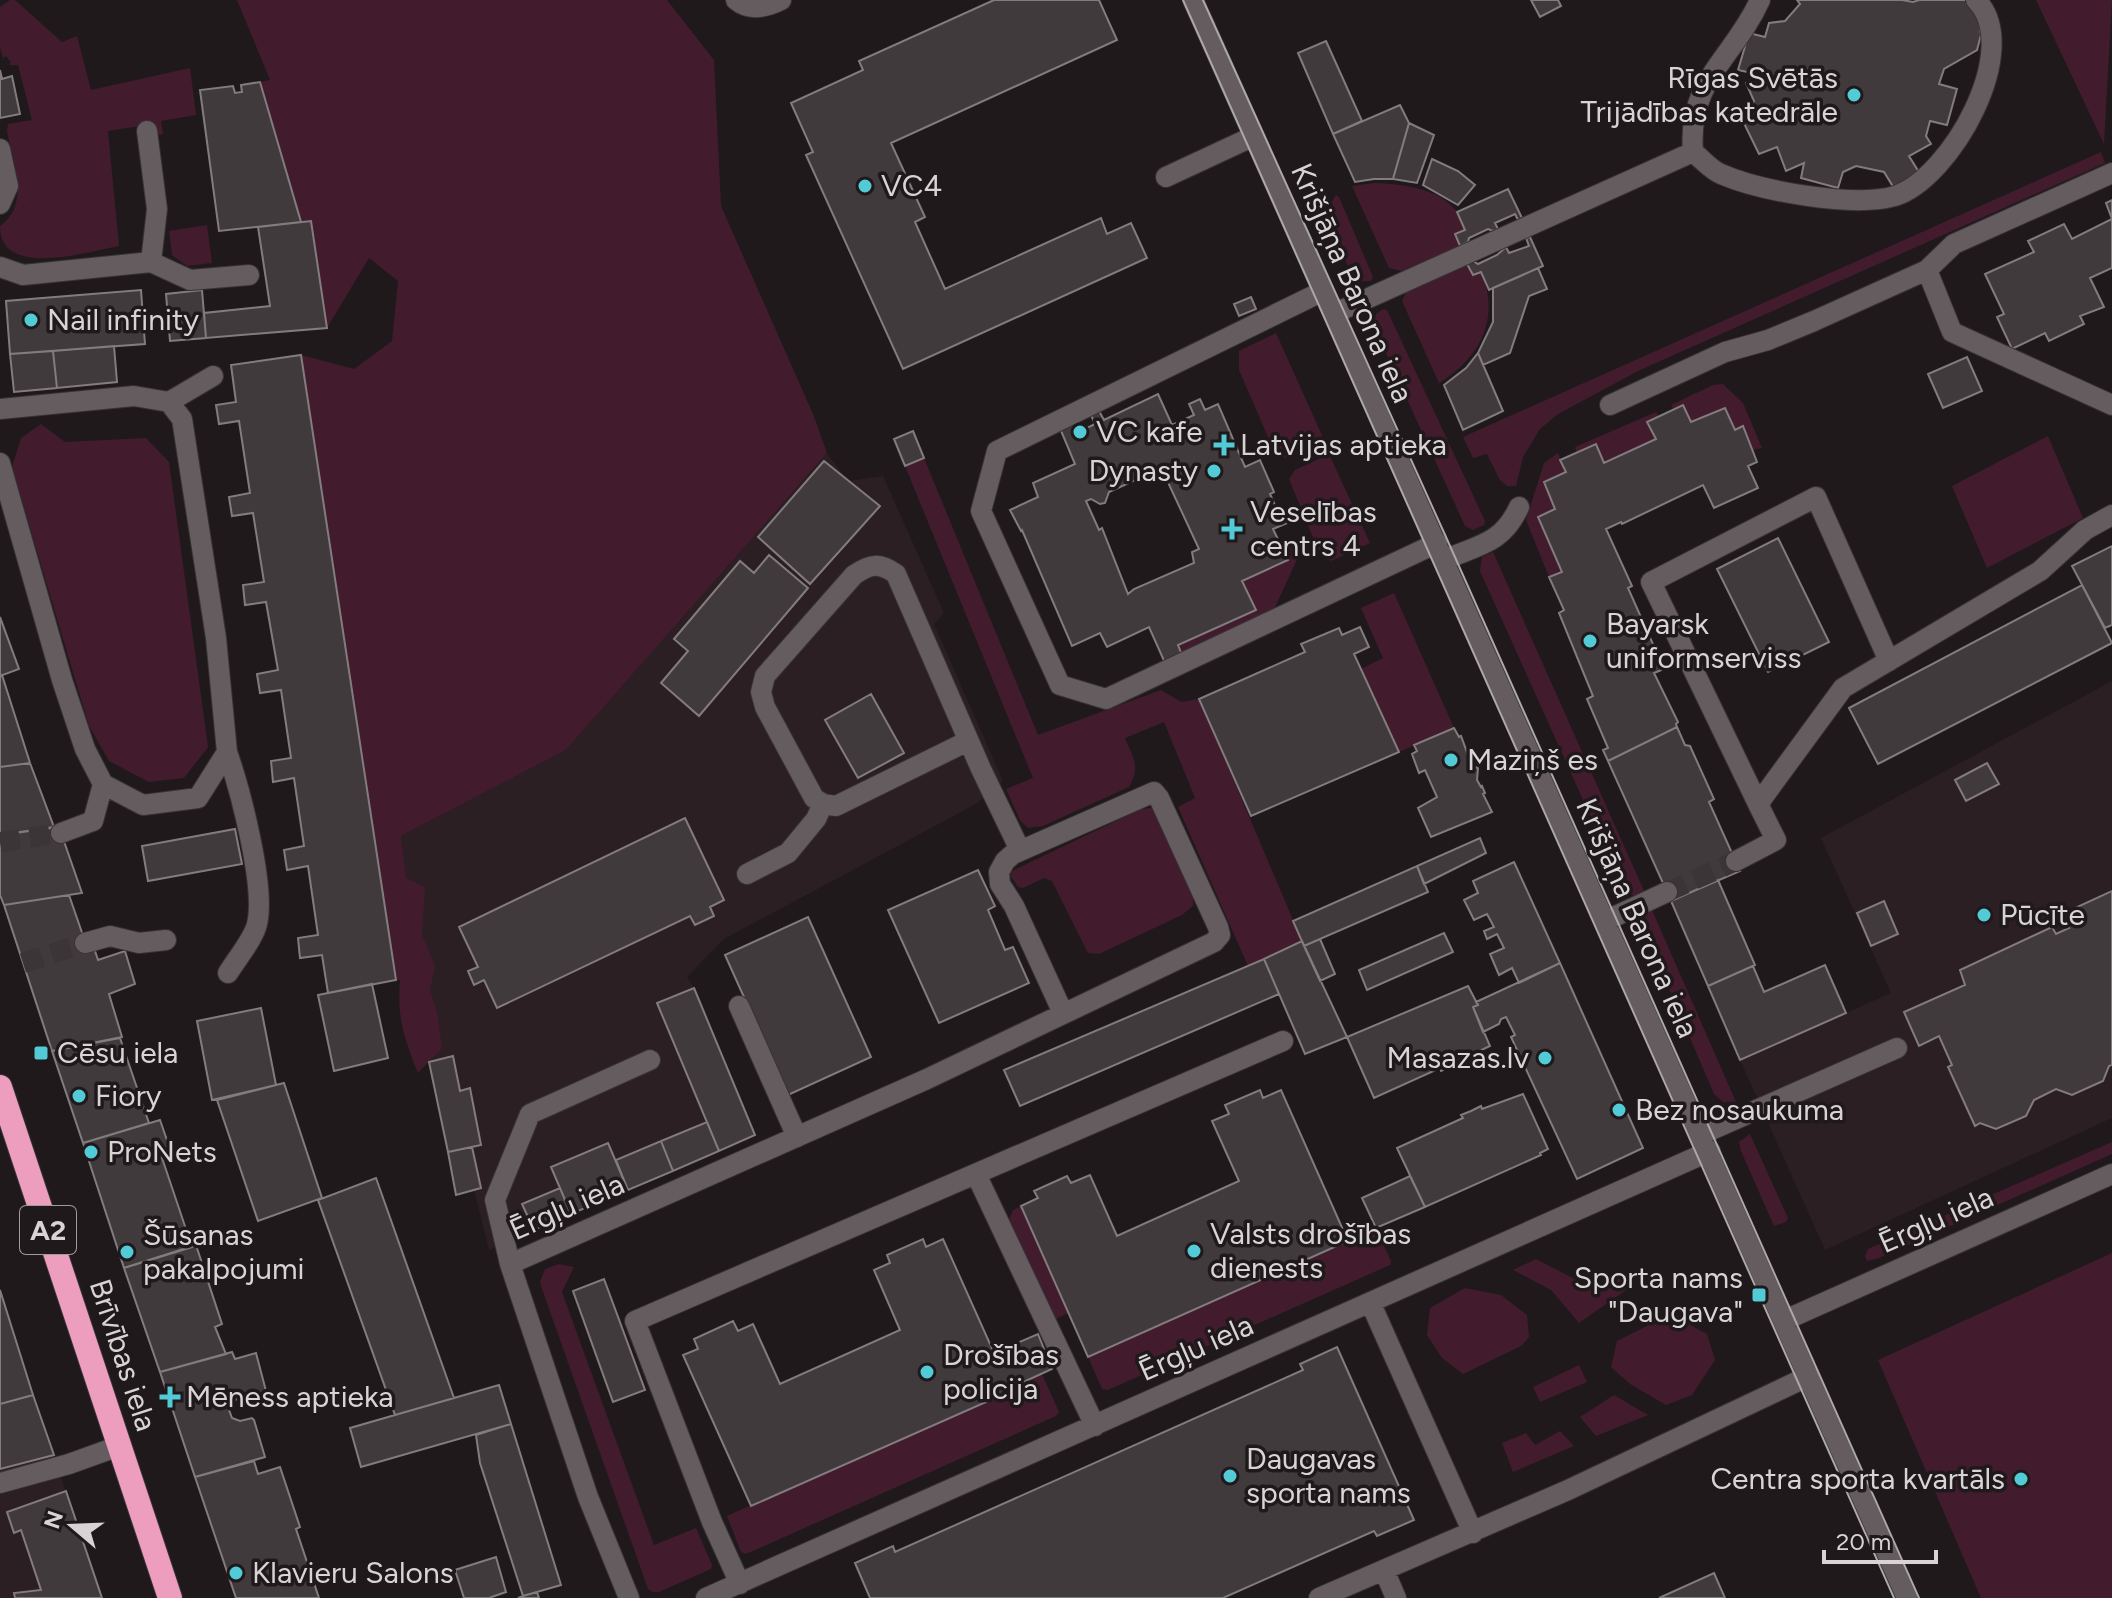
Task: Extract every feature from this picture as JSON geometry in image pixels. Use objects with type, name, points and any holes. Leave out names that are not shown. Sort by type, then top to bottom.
[{"type":"highway","name":"Brīvības iela","points":[[0,1087],[170,1598]]},
{"type":"street","points":[[736,0],[743,6],[765,8],[781,0]]},
{"type":"street","name":"Krišjāņa Barona iela","points":[[1193,0],[1706,1142],[1907,1598]]},
{"type":"street","points":[[1760,0],[1753,15],[1713,71],[1694,110],[1691,131],[1693,152],[1718,173],[1770,188],[1855,201],[1896,196],[1926,179],[1964,131],[1977,105],[1993,43],[1985,8],[1976,0]]},
{"type":"street","points":[[147,131],[157,209],[151,262]]},
{"type":"street","points":[[1166,177],[1254,136]]},
{"type":"street","points":[[0,149],[8,186],[0,204]]},
{"type":"street","points":[[1333,314],[1693,152]]},
{"type":"street","points":[[1610,405],[1725,352],[1768,340],[1927,270],[1954,244],[2112,173]]},
{"type":"street","points":[[0,267],[23,275],[151,262],[190,280],[249,275]]},
{"type":"street","points":[[1927,270],[1952,332],[2112,405]]},
{"type":"street","points":[[1323,291],[997,451],[981,511],[1060,685],[1106,699],[1441,552],[1500,536],[1511,526],[1519,507]]},
{"type":"street","points":[[0,409],[134,396],[169,402],[213,376]]},
{"type":"street","points":[[169,402],[182,419],[216,638],[227,752],[240,789],[258,889],[257,926],[228,973]]},
{"type":"street","points":[[0,463],[62,680],[85,749],[103,784],[143,805],[198,798],[227,752]]},
{"type":"street","points":[[1736,861],[1776,840],[1651,582],[1816,497],[1889,661]]},
{"type":"street","points":[[1758,804],[1843,688],[2040,571],[2085,530],[2112,515]]},
{"type":"street","points":[[968,741],[836,806],[823,804],[814,798],[765,707],[761,692],[765,676],[854,575],[869,565],[884,565],[896,574],[968,741],[1020,850],[1005,861],[999,872],[1000,884],[1014,906],[1063,1013]]},
{"type":"street","points":[[61,833],[93,821],[103,784]]},
{"type":"street","name":"Ērgļu iela","points":[[629,1598],[588,1497],[510,1264],[927,1079],[1214,942],[1220,935],[1154,792],[1020,850]]},
{"type":"street","points":[[747,874],[788,853],[816,819],[823,804]]},
{"type":"street","points":[[1605,921],[1667,892]]},
{"type":"street","points":[[85,943],[110,936],[139,943],[166,940]]},
{"type":"street","points":[[739,1006],[797,1137]]},
{"type":"street","points":[[740,1584],[712,1522],[635,1321],[1283,1041]]},
{"type":"street","name":"Ērgļu iela","points":[[706,1598],[1371,1304],[1897,1048]]},
{"type":"street","points":[[510,1264],[495,1200],[530,1114],[650,1060]]},
{"type":"street","points":[[976,1174],[1095,1426]]},
{"type":"street","name":"Ērgļu iela","points":[[1783,1321],[2112,1174]]},
{"type":"street","points":[[1371,1304],[1473,1533]]},
{"type":"street","points":[[1319,1598],[1473,1533],[1809,1376]]},
{"type":"street","points":[[0,1483],[119,1446]]},
{"type":"street","points":[[1384,1570],[1396,1598]]},
{"type":"shaded area","points":[[15,0],[62,42],[77,36],[91,90],[190,68],[196,115],[161,121],[163,134],[154,136],[152,124],[108,131],[119,246],[47,258],[14,252],[4,242],[0,226],[9,217],[17,195],[8,124],[32,120],[18,65],[9,65],[11,62],[6,56],[3,58],[0,48],[0,7]]},
{"type":"shaded area","points":[[237,0],[667,0],[714,60],[721,206],[813,414],[827,453],[566,750],[401,836],[406,878],[425,887],[422,935],[435,966],[430,990],[442,1048],[418,1073],[401,1017],[400,980],[396,980],[301,355],[354,369],[392,341],[398,281],[369,258],[327,328],[311,221],[301,222],[260,82],[270,80]]},
{"type":"shaded area","points":[[2036,0],[2112,0],[2104,144]]},
{"type":"shaded area","points":[[2101,152],[2105,163],[1640,370],[1558,414],[1540,429],[1523,457],[1516,486],[1507,486],[1500,480],[1487,454],[1473,458],[1463,437]]},
{"type":"shaded area","points":[[1375,183],[1419,189],[1441,197],[1457,212],[1465,230],[1456,234],[1460,246],[1402,271],[1389,268],[1352,186]]},
{"type":"shaded area","points":[[1336,195],[1373,277],[1371,281],[1353,278],[1327,218],[1326,210]]},
{"type":"shaded area","points":[[207,225],[212,263],[187,266],[172,255],[169,231]]},
{"type":"shaded area","points":[[1467,264],[1473,275],[1481,272],[1487,289],[1487,321],[1476,349],[1466,362],[1439,383],[1402,301],[1407,291]]},
{"type":"shaded area","points":[[1387,310],[1485,521],[1484,525],[1473,530],[1465,526],[1373,325],[1376,314]]},
{"type":"shaded area","points":[[1276,333],[1325,442],[1285,458],[1274,451],[1239,370],[1239,351]]},
{"type":"shaded area","points":[[1723,384],[1743,403],[1762,448],[1753,450],[1744,426],[1735,430],[1724,408],[1691,422],[1671,405],[1713,385]]},
{"type":"shaded area","points":[[1656,412],[1659,417],[1648,422],[1656,439],[1604,463],[1596,444],[1577,453],[1575,447]]},
{"type":"shaded area","points":[[41,424],[65,442],[146,438],[169,462],[208,747],[184,778],[149,782],[109,761],[89,726],[12,467],[21,438]]},
{"type":"shaded area","points":[[2048,436],[2083,518],[1987,568],[1952,486]]},
{"type":"shaded area","points":[[827,453],[848,481],[883,476],[944,613],[934,624],[1003,781],[976,804],[724,939],[687,977],[694,988],[658,1003],[707,1122],[616,1160],[607,1143],[551,1167],[560,1188],[522,1204],[534,1230],[489,1250],[474,1190],[481,1188],[472,1147],[481,1144],[470,1089],[460,1091],[453,1057],[429,1062],[426,1050],[401,836],[566,750]]},
{"type":"shaded area","points":[[1558,453],[1566,472],[1544,482],[1555,509],[1562,572],[1549,577],[1526,520],[1544,463]]},
{"type":"shaded area","points":[[1329,454],[1370,543],[1331,561],[1321,557],[1289,479],[1295,470]]},
{"type":"shaded area","points":[[924,458],[1038,735],[1161,690],[1181,702],[1199,699],[1302,941],[1248,966],[1178,807],[1195,798],[1164,722],[1125,738],[1135,768],[1129,787],[1043,826],[1028,828],[1020,820],[1006,789],[1033,778],[905,466]]},
{"type":"shaded area","points":[[1290,541],[1299,555],[1271,616],[1182,655],[1178,645],[1256,611],[1242,581],[1280,546]]},
{"type":"shaded area","points":[[1493,552],[1645,893],[1636,897],[1624,891],[1480,571],[1482,557]]},
{"type":"shaded area","points":[[1394,593],[1454,728],[1399,752],[1361,669],[1383,658],[1361,608]]},
{"type":"shaded area","name":"Pūcīte","points":[[2112,681],[2112,1118],[1825,1250],[1740,1060],[1891,993],[1821,838]]},
{"type":"shaded area","points":[[1151,808],[1193,894],[1193,906],[1182,915],[1099,954],[1088,953],[1052,881],[1044,878],[1023,888],[1018,887],[1010,875],[1012,871],[1141,809]]},
{"type":"shaded area","points":[[1652,910],[1736,1102],[1723,1102],[1714,1094],[1640,921],[1642,915]]},
{"type":"shaded area","points":[[1750,1134],[1788,1218],[1786,1222],[1774,1226],[1741,1151],[1739,1142]]},
{"type":"shaded area","points":[[2112,1142],[2112,1154],[1867,1261],[1865,1256],[1868,1249]]},
{"type":"shaded area","points":[[1021,1206],[1068,1313],[1054,1320],[1007,1224],[1013,1210]]},
{"type":"shaded area","points":[[1376,1228],[1390,1265],[1108,1390],[1102,1389],[1088,1357]]},
{"type":"shaded area","name":"Centra sporta kvartāls","points":[[2112,1253],[2112,1598],[1981,1598],[1878,1360]]},
{"type":"shaded area","points":[[1536,1259],[1592,1288],[1617,1271],[1636,1283],[1579,1323],[1551,1290],[1513,1270]]},
{"type":"shaded area","points":[[559,1264],[574,1267],[562,1292],[654,1545],[696,1528],[712,1565],[711,1569],[659,1592],[648,1589],[542,1289],[540,1282],[545,1269]]},
{"type":"shaded area","points":[[1465,1288],[1501,1295],[1527,1315],[1529,1337],[1521,1346],[1463,1374],[1442,1358],[1427,1335],[1430,1308]]},
{"type":"shaded area","points":[[1661,1319],[1683,1321],[1707,1334],[1715,1360],[1692,1395],[1666,1405],[1630,1384],[1611,1367],[1617,1341]]},
{"type":"shaded area","points":[[1579,1365],[1587,1382],[1540,1402],[1533,1387]]},
{"type":"shaded area","points":[[1042,1374],[1059,1412],[1056,1416],[746,1554],[741,1552],[727,1516]]},
{"type":"shaded area","points":[[33,1395],[102,1598],[0,1598],[0,1404]]},
{"type":"shaded area","points":[[1614,1395],[1648,1415],[1596,1436],[1580,1417]]},
{"type":"shaded area","points":[[1560,1431],[1574,1446],[1513,1472],[1502,1443],[1526,1433],[1535,1445]]},
{"type":"building","name":"VC4","points":[[994,0],[1099,0],[1117,40],[891,143],[925,217],[915,222],[945,289],[1101,218],[1107,234],[1131,223],[1147,258],[903,369],[806,155],[813,152],[791,103],[863,70],[859,61]]},
{"type":"building","points":[[1531,0],[1558,0],[1561,6],[1540,17]]},
{"type":"building","name":"Rīgas Svētās Trijādības katedrāle","points":[[1797,0],[1968,0],[1978,13],[1981,35],[1977,50],[1944,69],[1939,84],[1957,89],[1947,125],[1930,121],[1926,136],[1931,144],[1909,156],[1922,177],[1897,193],[1884,172],[1856,166],[1843,172],[1838,188],[1801,178],[1804,163],[1786,171],[1777,147],[1759,154],[1737,109],[1754,101],[1746,83],[1761,75],[1738,70],[1749,33],[1765,37],[1769,23],[1785,21],[1800,4]]},
{"type":"building","points":[[1326,41],[1362,121],[1333,134],[1298,53]]},
{"type":"building","points":[[0,70],[2,79],[12,76],[20,114],[0,118]]},
{"type":"building","points":[[260,82],[301,222],[219,231],[200,90],[233,86],[235,93],[242,92],[241,85]]},
{"type":"building","points":[[1400,105],[1409,123],[1393,179],[1355,182],[1333,134]]},
{"type":"building","points":[[1409,123],[1434,135],[1417,183],[1393,179]]},
{"type":"building","points":[[1432,159],[1458,171],[1475,185],[1458,205],[1423,185]]},
{"type":"building","points":[[1508,189],[1522,218],[1518,220],[1515,214],[1495,223],[1498,229],[1488,229],[1460,246],[1455,234],[1465,230],[1457,212]]},
{"type":"building","points":[[2112,200],[2112,219],[2106,203]]},
{"type":"building","points":[[2112,219],[2112,268],[2090,278],[2104,307],[2080,316],[2084,324],[2049,341],[2045,333],[2012,349],[1997,317],[2004,314],[1985,274],[2034,252],[2028,241],[2064,224],[2072,239]]},
{"type":"building","points":[[311,221],[327,328],[206,338],[204,313],[270,306],[258,227]]},
{"type":"building","points":[[1530,237],[1543,266],[1489,290],[1481,272],[1473,275],[1467,264],[1473,261],[1478,264],[1506,247],[1509,253],[1529,246],[1526,238]]},
{"type":"building","points":[[1538,268],[1547,289],[1529,296],[1510,353],[1483,365],[1478,353],[1493,322],[1493,288]]},
{"type":"building","points":[[141,290],[145,344],[10,354],[6,301]]},
{"type":"building","points":[[202,290],[206,338],[170,341],[166,294]]},
{"type":"building","points":[[1251,297],[1256,309],[1239,316],[1234,304]]},
{"type":"building","points":[[114,346],[117,382],[57,388],[53,351]]},
{"type":"building","points":[[53,351],[57,388],[14,392],[10,354]]},
{"type":"building","points":[[1478,353],[1503,411],[1463,430],[1444,385],[1466,368]]},
{"type":"building","points":[[301,355],[396,980],[328,993],[322,955],[300,958],[298,938],[318,935],[308,866],[287,870],[284,850],[304,846],[294,778],[273,782],[271,761],[291,758],[281,690],[260,693],[257,674],[278,670],[266,602],[245,605],[243,585],[264,582],[253,513],[232,516],[229,497],[250,493],[239,421],[219,424],[216,405],[236,402],[231,365]]},
{"type":"building","points":[[1967,357],[1982,391],[1943,408],[1928,374]]},
{"type":"building","name":"Veselības centrs 4","points":[[1158,394],[1172,425],[1194,415],[1189,404],[1200,399],[1205,410],[1218,404],[1245,467],[1260,460],[1274,492],[1270,494],[1283,523],[1287,523],[1273,529],[1288,560],[1242,581],[1256,610],[1178,645],[1182,655],[1165,663],[1149,627],[1107,647],[1100,633],[1072,646],[1022,530],[1010,510],[1038,497],[1033,483],[1075,464],[1059,426],[1076,419],[1081,431],[1095,424],[1090,413],[1098,409],[1104,420]],"holes":[[[1153,472],[1160,481],[1166,478],[1199,549],[1192,552],[1194,563],[1128,594],[1102,528],[1099,530],[1086,501],[1091,499],[1105,503],[1109,492]]]},
{"type":"building","points":[[1683,405],[1691,422],[1725,408],[1735,430],[1743,426],[1757,462],[1748,466],[1758,488],[1714,508],[1703,485],[1606,529],[1664,669],[1654,673],[1678,722],[1677,727],[1608,761],[1603,750],[1608,748],[1587,699],[1593,696],[1559,613],[1564,610],[1549,577],[1562,572],[1538,517],[1555,509],[1544,482],[1566,472],[1560,460],[1596,444],[1604,463],[1656,439],[1647,422]]},
{"type":"building","points":[[913,431],[924,458],[905,466],[894,439]]},
{"type":"building","points":[[824,461],[880,506],[810,584],[758,537]]},
{"type":"building","points":[[1778,538],[1829,642],[1768,672],[1717,569]]},
{"type":"building","points":[[2112,546],[2112,625],[2105,628],[2072,566]]},
{"type":"building","points":[[769,555],[808,588],[699,716],[661,683],[688,651],[674,639],[740,561],[754,573]]},
{"type":"building","points":[[2082,585],[2112,643],[1878,764],[1849,708]]},
{"type":"building","points":[[0,617],[19,669],[0,676]]},
{"type":"building","points":[[1360,627],[1369,647],[1354,654],[1399,752],[1251,816],[1199,699],[1305,652],[1301,644],[1339,628],[1342,635]]},
{"type":"building","points":[[2,675],[30,763],[0,767]]},
{"type":"building","points":[[871,694],[904,753],[858,778],[825,720]]},
{"type":"building","points":[[1677,727],[1685,745],[1690,746],[1714,799],[1709,802],[1740,871],[1671,901],[1608,761]]},
{"type":"building","points":[[1454,728],[1461,736],[1472,766],[1478,768],[1477,780],[1492,812],[1431,837],[1418,808],[1437,797],[1425,770],[1419,773],[1412,754],[1417,751],[1414,745]]},
{"type":"building","points":[[30,763],[54,827],[0,835],[0,767]]},
{"type":"building","points":[[1987,763],[1999,784],[1966,801],[1955,780]]},
{"type":"building","points":[[685,818],[724,900],[710,907],[714,916],[695,925],[690,916],[497,1008],[484,980],[474,985],[468,971],[478,967],[459,927]]},
{"type":"building","points":[[59,827],[82,893],[4,905],[0,895],[0,835]]},
{"type":"building","points":[[235,829],[242,864],[148,881],[142,846]]},
{"type":"building","points":[[1480,838],[1486,853],[1424,884],[1417,866]]},
{"type":"building","points":[[1514,862],[1560,963],[1519,983],[1512,968],[1499,975],[1490,954],[1504,948],[1497,934],[1487,939],[1484,931],[1494,927],[1487,914],[1474,920],[1464,900],[1478,893],[1473,881]]},
{"type":"building","points":[[1417,866],[1428,892],[1304,946],[1293,921]]},
{"type":"building","points":[[978,870],[995,906],[988,910],[1005,950],[1013,947],[1029,983],[939,1023],[888,910]]},
{"type":"building","points":[[1718,880],[1755,965],[1708,986],[1671,901]]},
{"type":"building","points":[[2112,891],[2112,1065],[2103,1081],[2072,1095],[2056,1089],[2034,1100],[2026,1116],[1996,1129],[1980,1123],[1975,1126],[1948,1067],[1952,1065],[1939,1036],[1919,1046],[1904,1012],[1965,985],[1960,970],[2052,927],[2056,934],[2069,928],[2062,914]]},
{"type":"building","points":[[69,895],[88,950],[94,948],[98,960],[125,951],[135,984],[109,994],[122,1037],[52,1051],[4,905]]},
{"type":"building","points":[[1884,901],[1898,934],[1871,946],[1857,913]]},
{"type":"building","points":[[808,917],[871,1057],[788,1095],[725,955]]},
{"type":"building","points":[[1444,933],[1453,952],[1367,990],[1359,970]]},
{"type":"building","points":[[1320,939],[1335,974],[1320,981],[1304,946]]},
{"type":"building","points":[[1302,941],[1347,1037],[1305,1054],[1264,959]]},
{"type":"building","points":[[1264,959],[1279,994],[1020,1106],[1004,1070]]},
{"type":"building","points":[[1560,963],[1643,1148],[1577,1179],[1511,1037],[1515,1035],[1506,1017],[1483,1032],[1473,1007],[1478,1005],[1476,1002]]},
{"type":"building","points":[[1825,965],[1846,1013],[1740,1060],[1708,986],[1753,966],[1764,992]]},
{"type":"building","points":[[372,984],[388,1058],[334,1071],[318,995]]},
{"type":"building","points":[[1468,986],[1478,1005],[1473,1007],[1490,1046],[1460,1060],[1461,1063],[1441,1071],[1440,1068],[1374,1098],[1347,1037]]},
{"type":"building","points":[[694,988],[755,1135],[719,1151],[657,1003]]},
{"type":"building","points":[[261,1008],[276,1085],[212,1100],[197,1021]]},
{"type":"building","points":[[120,1038],[149,1123],[83,1143],[52,1051]]},
{"type":"building","points":[[453,1056],[460,1091],[470,1088],[481,1145],[448,1152],[429,1062]]},
{"type":"building","points":[[284,1083],[322,1198],[258,1221],[217,1100]]},
{"type":"building","points":[[1260,1090],[1263,1098],[1281,1090],[1348,1241],[1088,1357],[1021,1206],[1038,1198],[1034,1191],[1067,1176],[1071,1183],[1090,1175],[1117,1236],[1239,1181],[1212,1121],[1229,1114],[1225,1105]]},
{"type":"building","points":[[1523,1094],[1548,1149],[1541,1155],[1425,1207],[1397,1148],[1463,1118],[1461,1115],[1481,1106],[1482,1109]]},
{"type":"building","points":[[160,1120],[169,1146],[159,1149],[192,1247],[124,1268],[83,1143]]},
{"type":"building","points":[[707,1122],[719,1151],[673,1171],[661,1141]]},
{"type":"building","points":[[661,1141],[673,1171],[628,1190],[616,1160]]},
{"type":"building","points":[[608,1143],[628,1190],[571,1214],[551,1167]]},
{"type":"building","points":[[472,1147],[481,1188],[456,1195],[448,1152]]},
{"type":"building","points":[[1410,1176],[1425,1207],[1376,1228],[1362,1198]]},
{"type":"building","points":[[376,1178],[454,1398],[395,1415],[318,1200]]},
{"type":"building","points":[[560,1188],[571,1214],[534,1230],[522,1204]]},
{"type":"building","name":"Drošības policija","points":[[923,1239],[926,1247],[943,1239],[994,1353],[1038,1334],[1052,1369],[1010,1388],[1011,1391],[751,1506],[683,1355],[698,1349],[694,1339],[733,1321],[738,1331],[753,1324],[780,1384],[900,1330],[874,1270],[890,1263],[887,1255]]},
{"type":"building","points":[[196,1245],[222,1324],[215,1327],[226,1354],[160,1372],[124,1268]]},
{"type":"building","points":[[604,1279],[645,1390],[613,1402],[573,1291]]},
{"type":"building","points":[[0,1290],[33,1395],[0,1404]]},
{"type":"building","name":"Daugavas sporta nams","points":[[1337,1347],[1414,1520],[1377,1536],[1374,1531],[1223,1598],[870,1598],[855,1563],[893,1546],[895,1552],[1303,1370],[1300,1364]]},
{"type":"building","points":[[232,1352],[235,1359],[256,1353],[266,1391],[231,1401],[228,1407],[232,1418],[254,1420],[265,1457],[195,1477],[160,1372]]},
{"type":"building","points":[[499,1385],[511,1424],[361,1467],[350,1428]]},
{"type":"building","points":[[33,1395],[54,1455],[0,1469],[0,1404]]},
{"type":"building","points":[[511,1424],[561,1585],[523,1596],[480,1463],[476,1435]]},
{"type":"building","points":[[254,1461],[258,1474],[280,1467],[319,1598],[236,1598],[195,1477]]},
{"type":"building","points":[[66,1491],[102,1598],[15,1598],[14,1593],[41,1590],[21,1530],[14,1533],[7,1512]]},
{"type":"building","points":[[496,1557],[506,1592],[489,1598],[464,1598],[455,1570]]},
{"type":"building","points":[[1714,1573],[1725,1598],[1659,1598]]},
{"type":"building","points":[[537,1592],[539,1598],[518,1598],[523,1596]]},
{"type":"tunnel","points":[[0,842],[61,833]]},
{"type":"tunnel","points":[[1667,892],[1736,861]]},
{"type":"tunnel","points":[[23,963],[85,943]]},
{"type":"tram line","points":[[1183,0],[1894,1598]]},
{"type":"tram line","points":[[1203,0],[1919,1598]]},
{"type":"place","name":"Rīgas Svētās Trijādības katedrāle","points":[[1854,95]]},
{"type":"place","name":"VC4","points":[[865,186]]},
{"type":"place","name":"Nail infinity","points":[[31,320]]},
{"type":"place","name":"VC kafe","points":[[1080,432]]},
{"type":"place","name":"Latvijas aptieka","points":[[1224,445]]},
{"type":"place","name":"Dynasty","points":[[1214,471]]},
{"type":"place","name":"Veselības centrs 4","points":[[1232,529]]},
{"type":"place","name":"Bayarsk uniformserviss","points":[[1590,641]]},
{"type":"place","name":"Maziņš es","points":[[1451,760]]},
{"type":"place","name":"Pūcīte","points":[[1984,915]]},
{"type":"place","name":"Cēsu iela","points":[[41,1053]]},
{"type":"place","name":"Masazas.lv","points":[[1545,1058]]},
{"type":"place","name":"Fiory","points":[[79,1096]]},
{"type":"place","name":"Bez nosaukuma","points":[[1619,1110]]},
{"type":"place","name":"ProNets","points":[[91,1152]]},
{"type":"place","name":"Valsts drošības dienests","points":[[1194,1251]]},
{"type":"place","name":"Šūsanas pakalpojumi","points":[[127,1252]]},
{"type":"place","name":"Sporta nams \"Daugava\"","points":[[1759,1295]]},
{"type":"place","name":"Drošības policija","points":[[927,1372]]},
{"type":"place","name":"Mēness aptieka","points":[[170,1397]]},
{"type":"place","name":"Daugavas sporta nams","points":[[1230,1476]]},
{"type":"place","name":"Centra sporta kvartāls","points":[[2021,1479]]},
{"type":"place","name":"Klavieru Salons","points":[[236,1573]]}]
